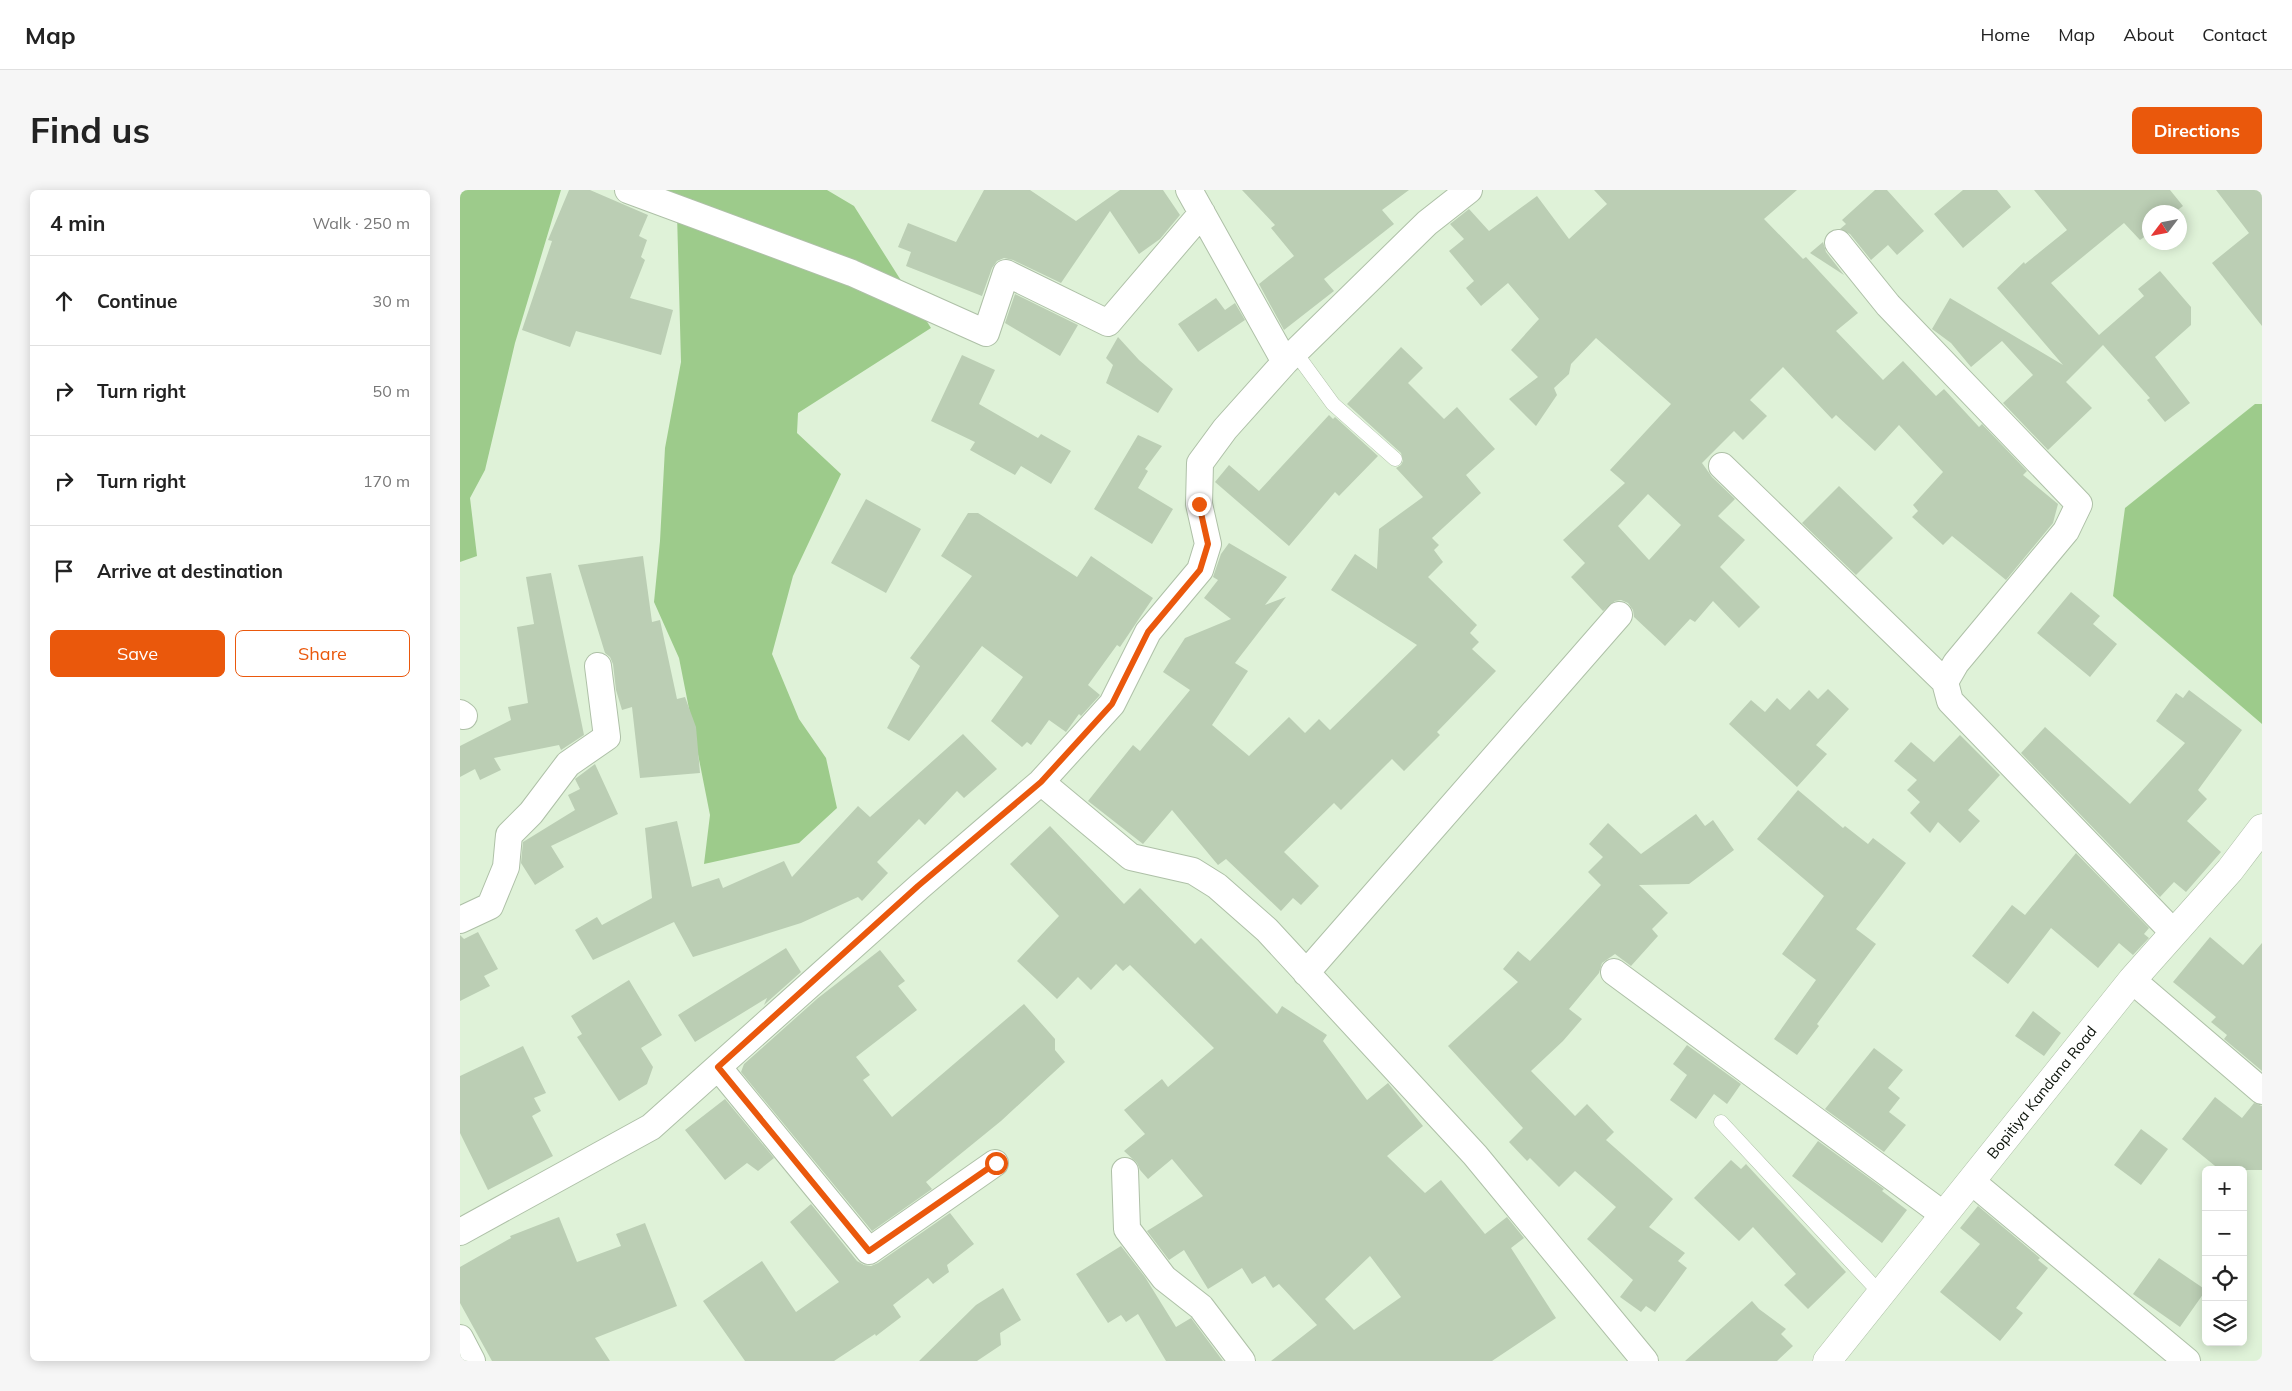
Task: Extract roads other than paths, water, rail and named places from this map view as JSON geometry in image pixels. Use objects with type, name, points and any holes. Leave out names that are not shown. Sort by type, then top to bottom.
[{"type":"main road","name":"Bopitiya Kandana Road","points":[[1827,1361],[2132,980],[2230,870],[2262,828]]},
{"type":"street","points":[[628,190],[852,273],[986,333],[1006,273],[1108,323],[1202,213]]},
{"type":"street","points":[[1189,190],[1290,357]]},
{"type":"street","points":[[460,1232],[651,1127],[918,886],[1041,782],[1112,704],[1148,632],[1200,570],[1208,544],[1199,504],[1200,463],[1225,429],[1290,357],[1427,223],[1469,190]]},
{"type":"street","points":[[1838,243],[1888,305],[2079,504],[2066,531],[1956,663],[1945,682]]},
{"type":"street","points":[[1722,466],[1945,682],[1950,701],[2173,932]]},
{"type":"street","points":[[1306,973],[1619,615]]},
{"type":"street","points":[[460,920],[490,906],[506,867],[509,835],[531,812],[568,764],[607,737],[598,666]]},
{"type":"street","points":[[1041,782],[1131,857],[1194,871],[1217,886],[1267,930],[1474,1155],[1646,1361]]},
{"type":"street","points":[[1614,972],[1944,1215]]},
{"type":"street","points":[[2132,980],[2262,1091]]},
{"type":"street","points":[[718,1067],[869,1251],[996,1163]]},
{"type":"street","points":[[1125,1171],[1127,1229],[1164,1278],[1201,1307],[1242,1361]]},
{"type":"street","points":[[1971,1181],[2186,1361]]},
{"type":"street","points":[[460,1338],[472,1361]]},
{"type":"lane","points":[[1290,357],[1333,404],[1395,459]]},
{"type":"lane","points":[[1721,1122],[1881,1294]]}]
